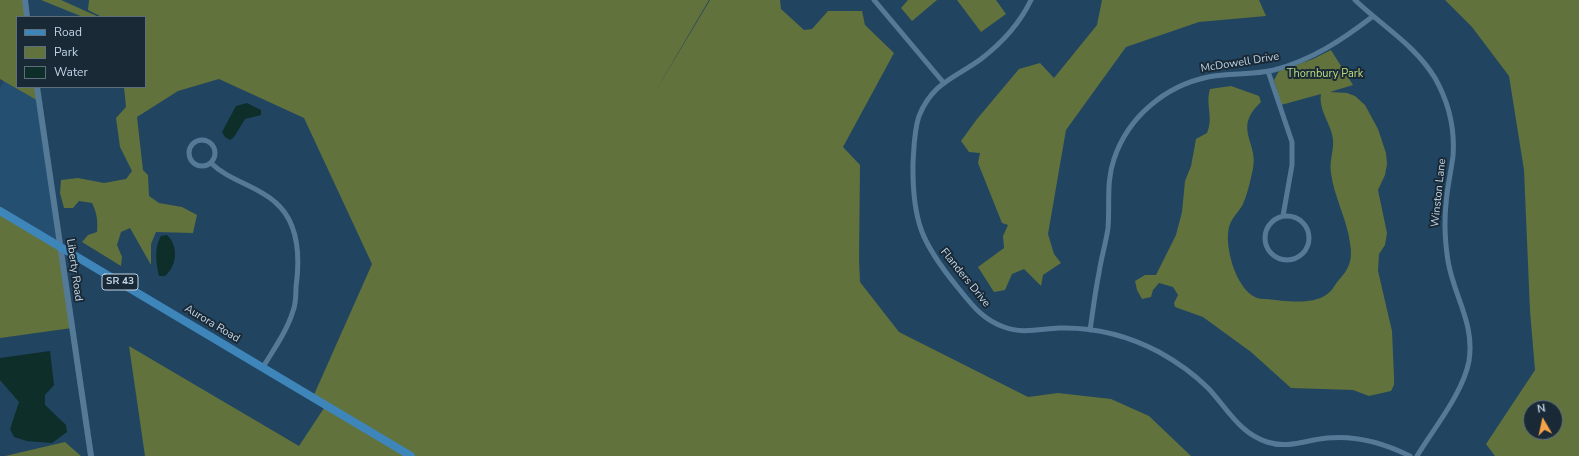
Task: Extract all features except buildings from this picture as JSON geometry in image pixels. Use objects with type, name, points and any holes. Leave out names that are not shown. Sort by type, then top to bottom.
[{"type":"main road","name":"Aurora Road","points":[[0,211],[411,456]]},
{"type":"street","points":[[25,0],[27,16]]},
{"type":"street","points":[[874,0],[943,82]]},
{"type":"street","name":"Flanders Drive","points":[[1031,0],[1018,21],[1000,43],[976,62],[943,82],[929,98],[920,114],[914,141],[915,208],[919,227],[931,252],[975,309],[991,322],[1005,328],[1020,331],[1066,328],[1090,330],[1130,340],[1158,352],[1175,362],[1205,386],[1245,431],[1266,442],[1290,445],[1325,438],[1351,438],[1384,444],[1410,456]]},
{"type":"street","name":"Winston Lane","points":[[1355,0],[1372,16],[1403,40],[1421,58],[1434,77],[1444,98],[1453,134],[1453,156],[1446,202],[1445,233],[1451,277],[1468,321],[1470,344],[1469,361],[1459,388],[1417,456]]},
{"type":"street","name":"McDowell Drive","points":[[1090,330],[1108,229],[1108,194],[1110,173],[1115,157],[1128,130],[1139,117],[1157,100],[1182,86],[1208,77],[1268,71],[1293,64],[1331,47],[1372,16]]},
{"type":"street","points":[[1268,71],[1292,142],[1292,165],[1283,216],[1271,223],[1267,228],[1265,242],[1272,254],[1278,258],[1291,259],[1297,257],[1307,247],[1308,234],[1302,222],[1297,218],[1283,216]]},
{"type":"street","name":"Liberty Road","points":[[37,88],[90,456]]},
{"type":"street","points":[[203,140],[210,143],[215,152],[214,160],[211,164],[197,166],[191,161],[189,150],[193,143],[203,140]]},
{"type":"street","points":[[211,164],[224,174],[246,183],[265,194],[277,204],[286,214],[297,241],[298,274],[294,310],[287,326],[264,367]]},
{"type":"shaded area","points":[[4,81],[40,102],[61,247],[0,211],[0,88]]},
{"type":"green space","points":[[0,0],[25,0],[27,16],[16,16],[16,88],[37,88],[40,102],[0,79]]},
{"type":"green space","points":[[41,0],[61,0],[97,16],[81,16]]},
{"type":"green space","points":[[89,0],[709,0],[655,92],[710,0],[780,0],[781,9],[804,30],[812,29],[828,11],[862,11],[865,25],[894,53],[843,147],[860,165],[860,282],[899,332],[1028,397],[1058,393],[1111,399],[1149,416],[1191,456],[145,456],[129,346],[299,446],[326,405],[313,397],[372,264],[304,118],[219,79],[178,91],[137,117],[143,170],[148,175],[149,196],[159,203],[182,207],[197,215],[193,233],[156,232],[151,244],[151,265],[130,228],[121,232],[117,245],[122,257],[121,266],[82,242],[88,235],[97,232],[95,210],[92,203],[79,201],[73,208],[64,208],[60,193],[61,180],[78,178],[104,183],[126,179],[132,171],[120,147],[116,118],[126,107],[124,88],[146,88],[146,16],[100,16],[88,10]]},
{"type":"green space","points":[[908,0],[937,0],[912,21],[901,8]]},
{"type":"green space","points":[[957,0],[996,0],[1006,14],[981,32]]},
{"type":"green space","points":[[1102,0],[1259,0],[1266,16],[1199,22],[1126,47],[1066,130],[1048,234],[1054,254],[1061,263],[1043,275],[1041,286],[1024,269],[1012,274],[1005,290],[994,292],[978,267],[1004,248],[1003,236],[1008,225],[1002,223],[978,163],[980,153],[969,152],[961,141],[977,119],[1019,69],[1040,63],[1054,78],[1097,25]]},
{"type":"green space","points":[[1445,0],[1579,0],[1579,456],[1495,456],[1486,444],[1535,370],[1530,311],[1524,170],[1509,76],[1472,27]]},
{"type":"green space","name":"Thornbury Park","points":[[1331,50],[1353,85],[1330,92],[1347,93],[1355,96],[1365,105],[1378,129],[1386,153],[1387,164],[1385,175],[1378,190],[1387,233],[1385,245],[1379,254],[1378,271],[1392,331],[1394,385],[1391,391],[1369,396],[1353,390],[1291,388],[1251,352],[1203,317],[1175,307],[1174,303],[1178,295],[1173,287],[1159,283],[1153,290],[1151,297],[1142,299],[1137,290],[1135,281],[1145,275],[1156,275],[1176,235],[1182,212],[1185,181],[1191,166],[1196,139],[1207,133],[1209,127],[1210,116],[1208,100],[1210,89],[1231,86],[1259,96],[1261,102],[1248,120],[1248,136],[1254,159],[1249,187],[1243,204],[1229,227],[1228,245],[1237,276],[1248,292],[1256,298],[1261,299],[1289,301],[1313,300],[1326,295],[1331,290],[1345,272],[1349,264],[1351,254],[1348,234],[1331,173],[1333,144],[1332,134],[1321,106],[1321,94],[1281,105],[1274,80],[1279,71],[1313,59]]},
{"type":"green space","points":[[0,211],[61,247],[72,328],[0,338]]},
{"type":"green space","points":[[65,442],[81,456],[5,456]]},
{"type":"water","points":[[247,103],[261,110],[261,115],[245,119],[234,137],[230,140],[225,137],[222,132],[236,106]]},
{"type":"water","points":[[167,235],[175,250],[174,262],[169,272],[165,276],[159,276],[156,261],[156,250],[161,236]]},
{"type":"water","points":[[50,351],[54,385],[45,395],[45,405],[66,425],[67,432],[52,443],[27,441],[14,437],[10,429],[19,402],[0,380],[0,358]]}]
